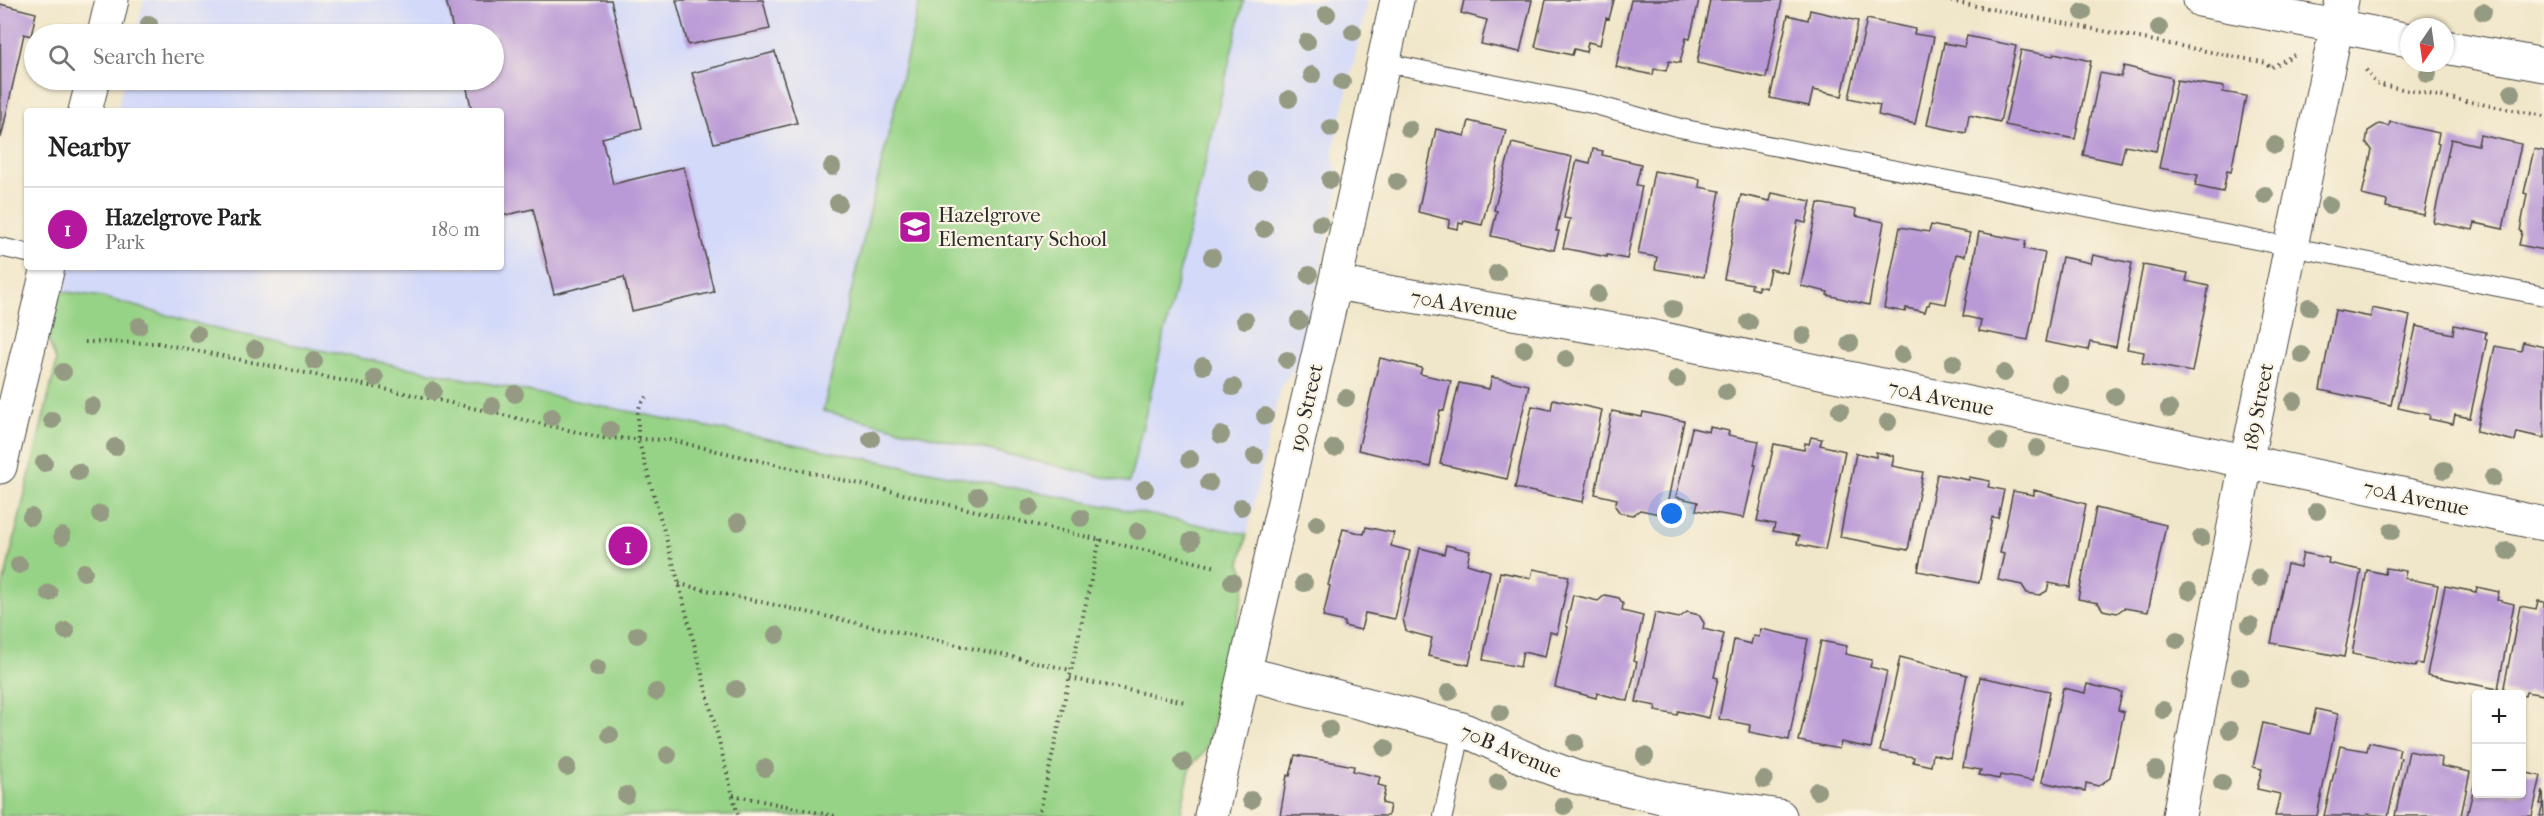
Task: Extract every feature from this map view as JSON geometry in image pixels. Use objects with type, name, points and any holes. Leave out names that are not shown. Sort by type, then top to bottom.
[{"type":"street","points":[[106,24],[112,0]]},
{"type":"street","name":"190 Street","points":[[1211,816],[1335,283],[1397,0]]},
{"type":"street","points":[[2200,0],[2339,13],[2400,37]]},
{"type":"street","name":"189 Street","points":[[2179,816],[2246,463],[2339,13]]},
{"type":"street","points":[[2454,49],[2544,65]]},
{"type":"street","points":[[86,108],[90,90]]},
{"type":"street","points":[[0,467],[47,270]]},
{"type":"street","name":"70A Avenue","points":[[1335,283],[1649,336],[2544,524]]},
{"type":"street","name":"70B Avenue","points":[[1245,673],[1462,729],[1546,768],[1575,777],[1653,796],[1780,816]]},
{"type":"lane","points":[[1382,62],[1592,104],[1680,128],[2544,296]]},
{"type":"lane","points":[[0,247],[24,252]]},
{"type":"lane","points":[[1443,816],[1462,729]]},
{"type":"path","points":[[1945,0],[2267,63],[2270,68],[2302,51]]},
{"type":"path","points":[[2361,64],[2376,84],[2544,116]]},
{"type":"path","points":[[85,342],[158,343],[438,400],[603,438],[670,440],[1217,567]]},
{"type":"path","points":[[647,397],[640,405],[638,413],[638,439],[679,584],[738,816]]},
{"type":"path","points":[[1040,816],[1100,539]]},
{"type":"path","points":[[679,584],[1071,670]]},
{"type":"path","points":[[1070,678],[1185,702]]},
{"type":"path","points":[[733,795],[835,816]]},
{"type":"shaded area","name":"Hazelgrove Elementary School","points":[[144,0],[1368,0],[1334,147],[1333,159],[1340,176],[1339,188],[1298,363],[1280,388],[1247,534],[224,331],[102,297],[60,291],[65,270],[504,270],[504,108],[118,108],[122,90],[504,90],[504,24],[138,24]]},
{"type":"green space","points":[[920,0],[1244,0],[1129,483],[823,411]]},
{"type":"green space","points":[[60,291],[102,297],[224,331],[1247,534],[1240,564],[1247,577],[1208,744],[1203,754],[1191,765],[1180,816],[0,816],[0,598],[55,369],[56,360],[48,340]]},
{"type":"building","points":[[446,0],[611,0],[642,128],[602,138],[613,184],[684,167],[714,292],[632,311],[624,277],[554,294],[533,209],[504,215],[504,108],[471,108],[467,90],[504,90],[504,24],[452,24]]},
{"type":"building","points":[[676,0],[763,0],[770,29],[688,45]]},
{"type":"building","points":[[1464,0],[1532,0],[1520,52],[1481,44],[1487,20],[1461,13]]},
{"type":"building","points":[[1546,0],[1614,0],[1609,19],[1606,18],[1600,45],[1588,42],[1586,52],[1574,49],[1572,55],[1535,47]]},
{"type":"building","points":[[1631,0],[1699,0],[1690,39],[1686,38],[1680,63],[1669,61],[1666,71],[1654,69],[1653,75],[1616,67]]},
{"type":"building","points":[[1710,0],[1782,0],[1766,78],[1697,63]]},
{"type":"building","points":[[0,4],[36,13],[34,24],[24,24],[24,34],[1,138]]},
{"type":"building","points":[[1810,10],[1858,21],[1842,96],[1813,90],[1809,106],[1770,98],[1788,15],[1808,20]]},
{"type":"building","points":[[1867,19],[1915,29],[1914,34],[1934,37],[1915,124],[1878,115],[1880,105],[1849,98]]},
{"type":"building","points":[[1967,36],[2016,46],[2000,122],[1969,115],[1966,133],[1927,125],[1944,43],[1964,47]]},
{"type":"building","points":[[2021,50],[2053,56],[2054,53],[2091,61],[2075,139],[2005,125]]},
{"type":"building","points":[[775,52],[797,123],[714,143],[692,73]]},
{"type":"building","points":[[2124,66],[2172,78],[2156,151],[2125,145],[2121,163],[2083,155],[2100,73],[2121,77]]},
{"type":"building","points":[[2177,80],[2224,87],[2223,92],[2246,96],[2231,172],[2227,171],[2223,192],[2195,186],[2198,175],[2159,168]]},
{"type":"building","points":[[1469,121],[1506,130],[1482,225],[1464,221],[1463,224],[1459,223],[1458,229],[1448,227],[1450,220],[1418,212],[1436,129],[1465,136]]},
{"type":"building","points":[[2390,122],[2439,133],[2437,143],[2439,144],[2424,215],[2386,207],[2387,201],[2362,195],[2372,150],[2366,142],[2368,131],[2379,124],[2389,126]]},
{"type":"building","points":[[2480,135],[2521,144],[2503,229],[2475,223],[2473,230],[2433,222],[2451,139],[2478,145]]},
{"type":"building","points":[[1512,143],[1572,157],[1554,250],[1491,236],[1497,211],[1494,210]]},
{"type":"building","points":[[1593,149],[1603,151],[1602,155],[1641,164],[1636,185],[1642,186],[1627,259],[1563,248],[1570,219],[1564,218],[1577,160],[1590,163]]},
{"type":"building","points":[[2534,149],[2544,151],[2544,250],[2519,245],[2527,194],[2524,193]]},
{"type":"building","points":[[1654,171],[1700,179],[1699,187],[1720,191],[1704,277],[1655,269],[1657,257],[1638,254]]},
{"type":"building","points":[[1772,193],[1811,201],[1806,223],[1798,221],[1787,273],[1770,269],[1766,288],[1758,286],[1758,290],[1751,288],[1752,284],[1724,279],[1741,195],[1770,201]]},
{"type":"building","points":[[1818,203],[1856,210],[1855,216],[1884,222],[1869,305],[1801,286]]},
{"type":"building","points":[[1931,225],[1970,233],[1965,256],[1956,254],[1946,304],[1930,301],[1925,312],[1906,308],[1905,312],[1884,308],[1900,227],[1929,232]]},
{"type":"building","points":[[1979,232],[2026,241],[2024,249],[2045,253],[2028,340],[1979,331],[1981,320],[1963,316]]},
{"type":"building","points":[[2093,255],[2132,263],[2116,347],[2090,342],[2088,350],[2045,342],[2062,257],[2091,263]]},
{"type":"building","points":[[2143,265],[2188,273],[2186,281],[2209,286],[2192,372],[2142,363],[2144,352],[2127,349]]},
{"type":"building","points":[[2372,308],[2410,316],[2391,405],[2320,390],[2335,310],[2371,317]]},
{"type":"building","points":[[2454,325],[2486,332],[2485,339],[2487,340],[2470,418],[2455,415],[2453,424],[2429,419],[2430,415],[2398,408],[2416,326],[2453,334]]},
{"type":"building","points":[[2523,342],[2544,347],[2544,438],[2517,432],[2515,441],[2476,432],[2495,346],[2521,351]]},
{"type":"building","points":[[1380,358],[1422,368],[1420,374],[1451,381],[1444,411],[1440,410],[1430,467],[1358,450]]},
{"type":"building","points":[[1492,377],[1529,385],[1507,479],[1440,464],[1459,383],[1489,389]]},
{"type":"building","points":[[1553,399],[1602,410],[1583,502],[1515,488],[1532,406],[1551,410]]},
{"type":"building","points":[[1612,411],[1642,417],[1643,412],[1684,421],[1665,515],[1640,510],[1633,515],[1620,513],[1615,506],[1617,499],[1595,494]]},
{"type":"building","points":[[1710,427],[1729,431],[1728,435],[1759,441],[1744,518],[1696,510],[1698,502],[1676,497],[1692,428],[1709,432]]},
{"type":"building","points":[[1811,437],[1822,439],[1820,445],[1845,451],[1825,550],[1797,544],[1799,536],[1773,531],[1775,524],[1757,521],[1774,444],[1804,450],[1805,443],[1809,444]]},
{"type":"building","points":[[1876,452],[1894,456],[1892,466],[1923,472],[1908,550],[1840,537],[1856,453],[1876,457]]},
{"type":"building","points":[[1937,474],[1990,481],[1988,487],[2004,490],[1998,518],[1992,517],[1979,583],[1918,571]]},
{"type":"building","points":[[2034,490],[2086,504],[2070,587],[2049,583],[2047,591],[2040,595],[2027,593],[2022,585],[1998,580],[2004,554],[2000,553],[2013,491],[2034,495]]},
{"type":"building","points":[[2096,508],[2166,525],[2148,612],[2124,608],[2117,613],[2103,610],[2098,603],[2078,599]]},
{"type":"building","points":[[1366,527],[1394,533],[1391,546],[1410,551],[1395,619],[1365,613],[1361,630],[1344,626],[1345,622],[1323,617],[1330,586],[1328,585],[1343,529],[1364,534]]},
{"type":"building","points":[[1446,545],[1470,551],[1467,564],[1490,571],[1469,665],[1428,656],[1432,638],[1406,631],[1403,619],[1420,548],[1444,554]]},
{"type":"building","points":[[2303,553],[2329,558],[2328,563],[2361,570],[2344,657],[2271,643],[2287,564],[2300,567]]},
{"type":"building","points":[[2386,568],[2406,571],[2404,578],[2438,585],[2422,664],[2417,663],[2415,667],[2352,654],[2367,570],[2385,574]]},
{"type":"building","points":[[1533,569],[1569,576],[1557,634],[1550,632],[1545,657],[1523,652],[1520,667],[1483,660],[1500,572],[1531,578]]},
{"type":"building","points":[[2445,586],[2476,592],[2477,587],[2499,592],[2497,600],[2514,604],[2498,689],[2427,675]]},
{"type":"building","points":[[1573,595],[1598,601],[1605,595],[1619,598],[1623,604],[1622,611],[1643,616],[1633,661],[1637,662],[1628,701],[1597,693],[1596,698],[1555,687]]},
{"type":"building","points":[[2538,601],[2544,602],[2544,695],[2526,692],[2526,690],[2503,690],[2520,606],[2536,609]]},
{"type":"building","points":[[1687,612],[1699,615],[1704,623],[1703,629],[1724,634],[1714,677],[1718,678],[1709,718],[1678,711],[1677,715],[1655,711],[1656,706],[1636,702],[1655,613],[1679,618]]},
{"type":"building","points":[[1761,629],[1808,639],[1789,740],[1749,732],[1750,725],[1719,719],[1734,640],[1751,644],[1753,636],[1759,637]]},
{"type":"building","points":[[1821,641],[1847,646],[1845,654],[1872,660],[1870,667],[1887,671],[1871,748],[1841,742],[1839,749],[1799,741]]},
{"type":"building","points":[[1900,657],[1967,675],[1950,758],[1933,754],[1931,766],[1913,762],[1914,757],[1880,751]]},
{"type":"building","points":[[1980,677],[2050,691],[2033,781],[2000,775],[1999,779],[1979,775],[1981,770],[1963,767]]},
{"type":"building","points":[[2087,684],[2122,692],[2118,710],[2124,712],[2110,778],[2098,786],[2086,783],[2085,791],[2042,782],[2063,688],[2085,693]]},
{"type":"building","points":[[2316,709],[2338,714],[2317,816],[2275,816],[2280,794],[2257,789],[2262,769],[2253,767],[2263,723],[2310,734]]},
{"type":"building","points":[[2369,742],[2400,749],[2398,757],[2401,758],[2388,816],[2367,814],[2367,816],[2324,816],[2340,746],[2367,751]]},
{"type":"building","points":[[2409,751],[2442,758],[2441,766],[2470,772],[2461,816],[2395,816]]},
{"type":"building","points":[[1295,755],[1354,766],[1353,771],[1380,777],[1378,785],[1386,787],[1382,803],[1390,805],[1388,816],[1280,816],[1287,775],[1290,776]]},
{"type":"building","points":[[2526,773],[2541,776],[2532,816],[2467,816],[2472,795],[2472,798],[2526,798]]},
{"type":"building","points":[[2543,791],[2544,816],[2540,816],[2543,804],[2540,804]]},
{"type":"place","name":"Hazelgrove Elementary School","points":[[915,227]]},
{"type":"place","name":"Hazelgrove Park","points":[[628,546]]}]
